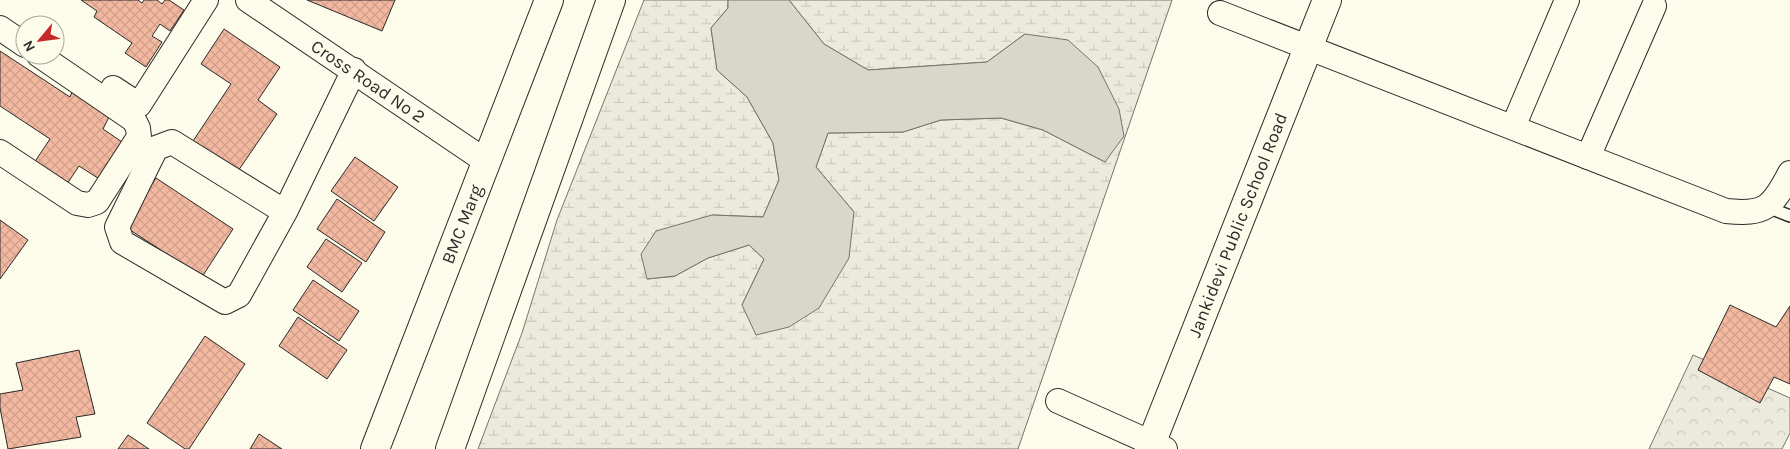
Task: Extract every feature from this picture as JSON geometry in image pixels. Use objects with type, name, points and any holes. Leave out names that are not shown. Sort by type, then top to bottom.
[{"type":"street","points":[[65,58],[139,106],[206,0]]},
{"type":"street","name":"Cross Road No 2","points":[[248,0],[354,70],[487,162]]},
{"type":"street","name":"BMC Marg","points":[[375,449],[549,0]]},
{"type":"street","points":[[450,449],[611,0]]},
{"type":"street","name":"Jankidevi Public School Road","points":[[1155,447],[1307,47],[1327,0]]},
{"type":"street","points":[[1514,127],[1566,0]]},
{"type":"street","points":[[1588,157],[1654,6]]},
{"type":"street","points":[[1220,13],[1726,211],[1749,214],[1767,206],[1780,193],[1790,173]]},
{"type":"street","points":[[0,15],[15,25]]},
{"type":"street","points":[[0,28],[15,38]]},
{"type":"street","points":[[0,152],[77,203],[88,205],[97,202],[139,138],[138,128],[134,120],[54,65]]},
{"type":"street","points":[[285,212],[172,142],[156,148],[117,227],[122,242],[225,302],[239,296],[285,212],[354,70]]},
{"type":"street","points":[[1058,401],[1155,447]]},
{"type":"lane","points":[[1767,206],[1790,216]]},
{"type":"green space","points":[[644,0],[728,0],[728,8],[711,28],[717,70],[747,97],[773,143],[779,180],[763,217],[712,215],[647,279],[675,276],[708,258],[749,245],[764,259],[742,305],[854,212],[816,167],[828,133],[903,132],[941,120],[1001,118],[1043,130],[1105,162],[1025,34],[987,62],[868,70],[824,44],[789,0],[1172,0],[1018,449],[478,449],[522,333],[557,220]]},
{"type":"green space","points":[[1693,355],[1790,398],[1790,433],[1782,449],[1649,449]]},
{"type":"shaded area","points":[[728,0],[789,0],[824,44],[868,70],[987,62],[1025,34],[1068,40],[1098,67],[1119,109],[1124,136],[1105,162],[1043,130],[1001,118],[941,120],[903,132],[828,133],[816,167],[854,212],[849,258],[819,308],[789,327],[756,335],[742,305],[764,259],[749,245],[708,258],[675,276],[647,279],[641,254],[656,231],[712,215],[763,217],[779,180],[773,143],[747,97],[717,70],[711,28],[728,8]]},
{"type":"building","points":[[81,0],[138,0],[142,3],[144,0],[157,0],[162,4],[165,0],[169,0],[184,10],[170,31],[160,24],[152,36],[162,42],[146,67],[125,53],[132,43],[94,17],[97,11]]},
{"type":"building","points":[[307,0],[395,0],[382,31]]},
{"type":"building","points":[[224,29],[280,67],[258,100],[277,114],[236,174],[191,144],[231,84],[201,64]]},
{"type":"building","points":[[0,51],[15,61],[15,65],[21,65],[70,97],[73,90],[109,117],[103,129],[128,146],[104,182],[79,166],[63,190],[30,169],[50,139],[0,106]]},
{"type":"building","points":[[355,157],[398,187],[374,221],[331,191]]},
{"type":"building","points":[[156,178],[233,229],[202,277],[124,226]]},
{"type":"building","points":[[337,199],[385,232],[366,262],[317,229]]},
{"type":"building","points":[[0,220],[28,240],[0,279]]},
{"type":"building","points":[[326,239],[362,263],[342,292],[307,267]]},
{"type":"building","points":[[313,280],[359,311],[339,341],[293,310]]},
{"type":"building","points":[[1730,305],[1776,327],[1790,306],[1790,384],[1774,377],[1760,403],[1698,370]]},
{"type":"building","points":[[298,317],[347,350],[327,379],[279,346]]},
{"type":"building","points":[[205,336],[245,364],[189,449],[185,449],[147,423]]},
{"type":"building","points":[[79,350],[95,414],[76,417],[81,437],[8,449],[0,408],[0,394],[23,390],[16,363]]},
{"type":"building","points":[[259,434],[282,449],[250,449]]},
{"type":"building","points":[[128,435],[149,449],[118,449]]}]
